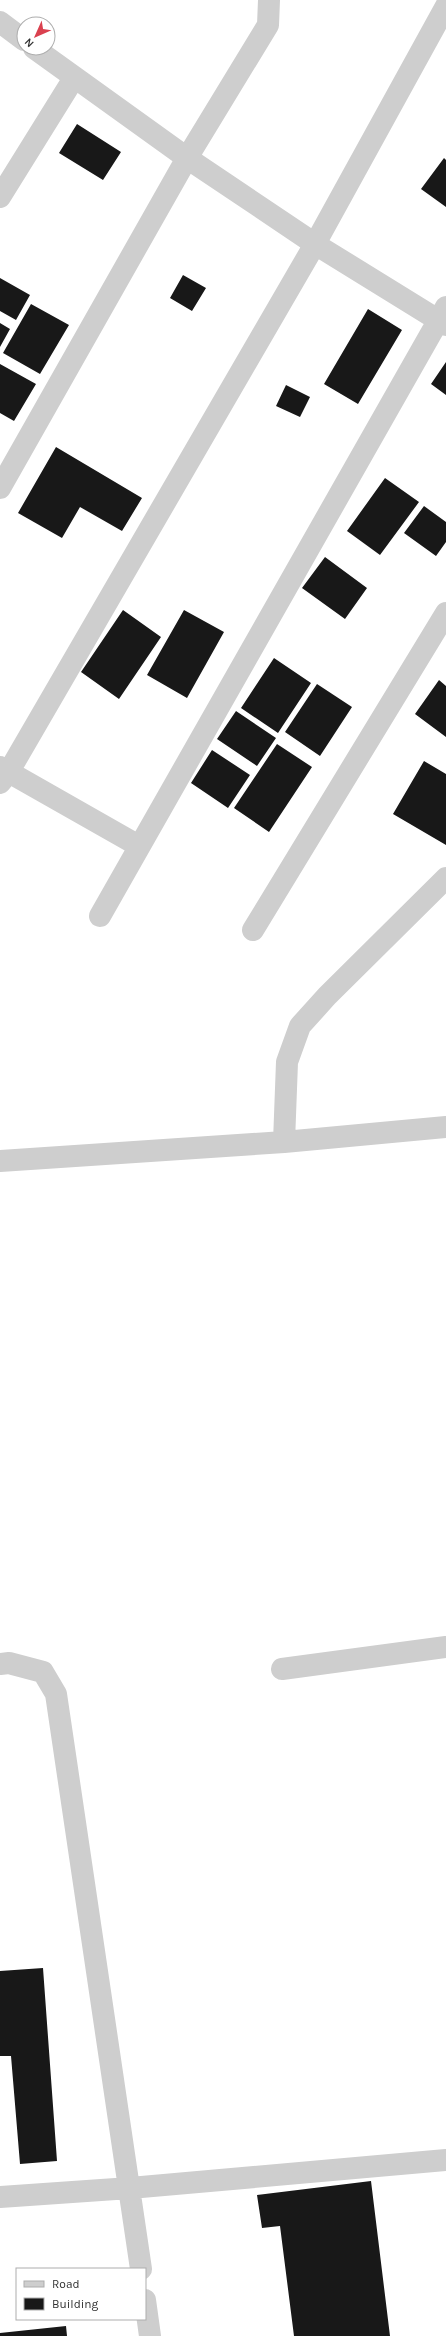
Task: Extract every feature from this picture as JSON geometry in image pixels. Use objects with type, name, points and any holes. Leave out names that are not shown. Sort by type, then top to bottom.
[{"type":"street","points":[[0,488],[187,158],[268,25],[271,3],[269,0]]},
{"type":"street","points":[[139,846],[3,774],[315,244],[446,6]]},
{"type":"street","points":[[0,22],[16,34]]},
{"type":"street","points":[[45,56],[187,158],[315,244],[443,318],[100,916]]},
{"type":"street","points":[[0,197],[74,78]]},
{"type":"street","points":[[253,930],[446,613]]},
{"type":"street","points":[[284,1142],[287,1062],[300,1026],[327,996],[446,878]]},
{"type":"street","points":[[0,1161],[284,1142],[446,1126]]},
{"type":"street","points":[[282,1669],[446,1646]]},
{"type":"street","points":[[0,1664],[9,1663],[43,1672],[56,1694],[141,2268]]},
{"type":"street","points":[[0,2197],[130,2188],[446,2160]]},
{"type":"street","points":[[146,2307],[150,2336]]},
{"type":"building","points":[[77,124],[121,152],[103,180],[59,153]]},
{"type":"building","points":[[444,158],[446,160],[446,207],[421,189]]},
{"type":"building","points":[[183,275],[206,288],[192,311],[170,298]]},
{"type":"building","points":[[0,278],[30,295],[16,320],[0,311]]},
{"type":"building","points":[[31,304],[69,325],[40,374],[3,353]]},
{"type":"building","points":[[368,309],[402,330],[358,404],[324,384]]},
{"type":"building","points":[[0,323],[10,329],[0,347]]},
{"type":"building","points":[[446,362],[446,395],[431,384]]},
{"type":"building","points":[[0,364],[36,384],[14,421],[0,413]]},
{"type":"building","points":[[286,385],[310,397],[300,417],[276,406]]},
{"type":"building","points":[[56,447],[142,498],[122,531],[80,507],[62,538],[18,513]]},
{"type":"building","points":[[385,478],[419,502],[380,555],[347,531]]},
{"type":"building","points":[[424,506],[446,522],[446,542],[436,556],[404,533]]},
{"type":"building","points":[[325,557],[367,588],[345,619],[302,588]]},
{"type":"building","points":[[123,610],[161,637],[119,699],[81,672]]},
{"type":"building","points":[[184,610],[224,632],[187,698],[147,675]]},
{"type":"building","points":[[274,658],[311,683],[278,733],[241,708]]},
{"type":"building","points":[[439,680],[446,686],[446,737],[415,714]]},
{"type":"building","points":[[317,684],[352,707],[320,756],[285,732]]},
{"type":"building","points":[[236,711],[276,738],[257,766],[217,739]]},
{"type":"building","points":[[277,744],[312,767],[269,832],[234,808]]},
{"type":"building","points":[[212,750],[250,775],[228,808],[191,783]]},
{"type":"building","points":[[424,761],[446,774],[446,845],[393,814]]},
{"type":"building","points":[[43,1968],[57,2161],[20,2164],[11,2056],[0,2056],[0,1971]]},
{"type":"building","points":[[371,2181],[390,2336],[294,2336],[280,2226],[262,2228],[257,2195]]},
{"type":"building","points":[[66,2326],[67,2336],[0,2336],[0,2333]]}]
